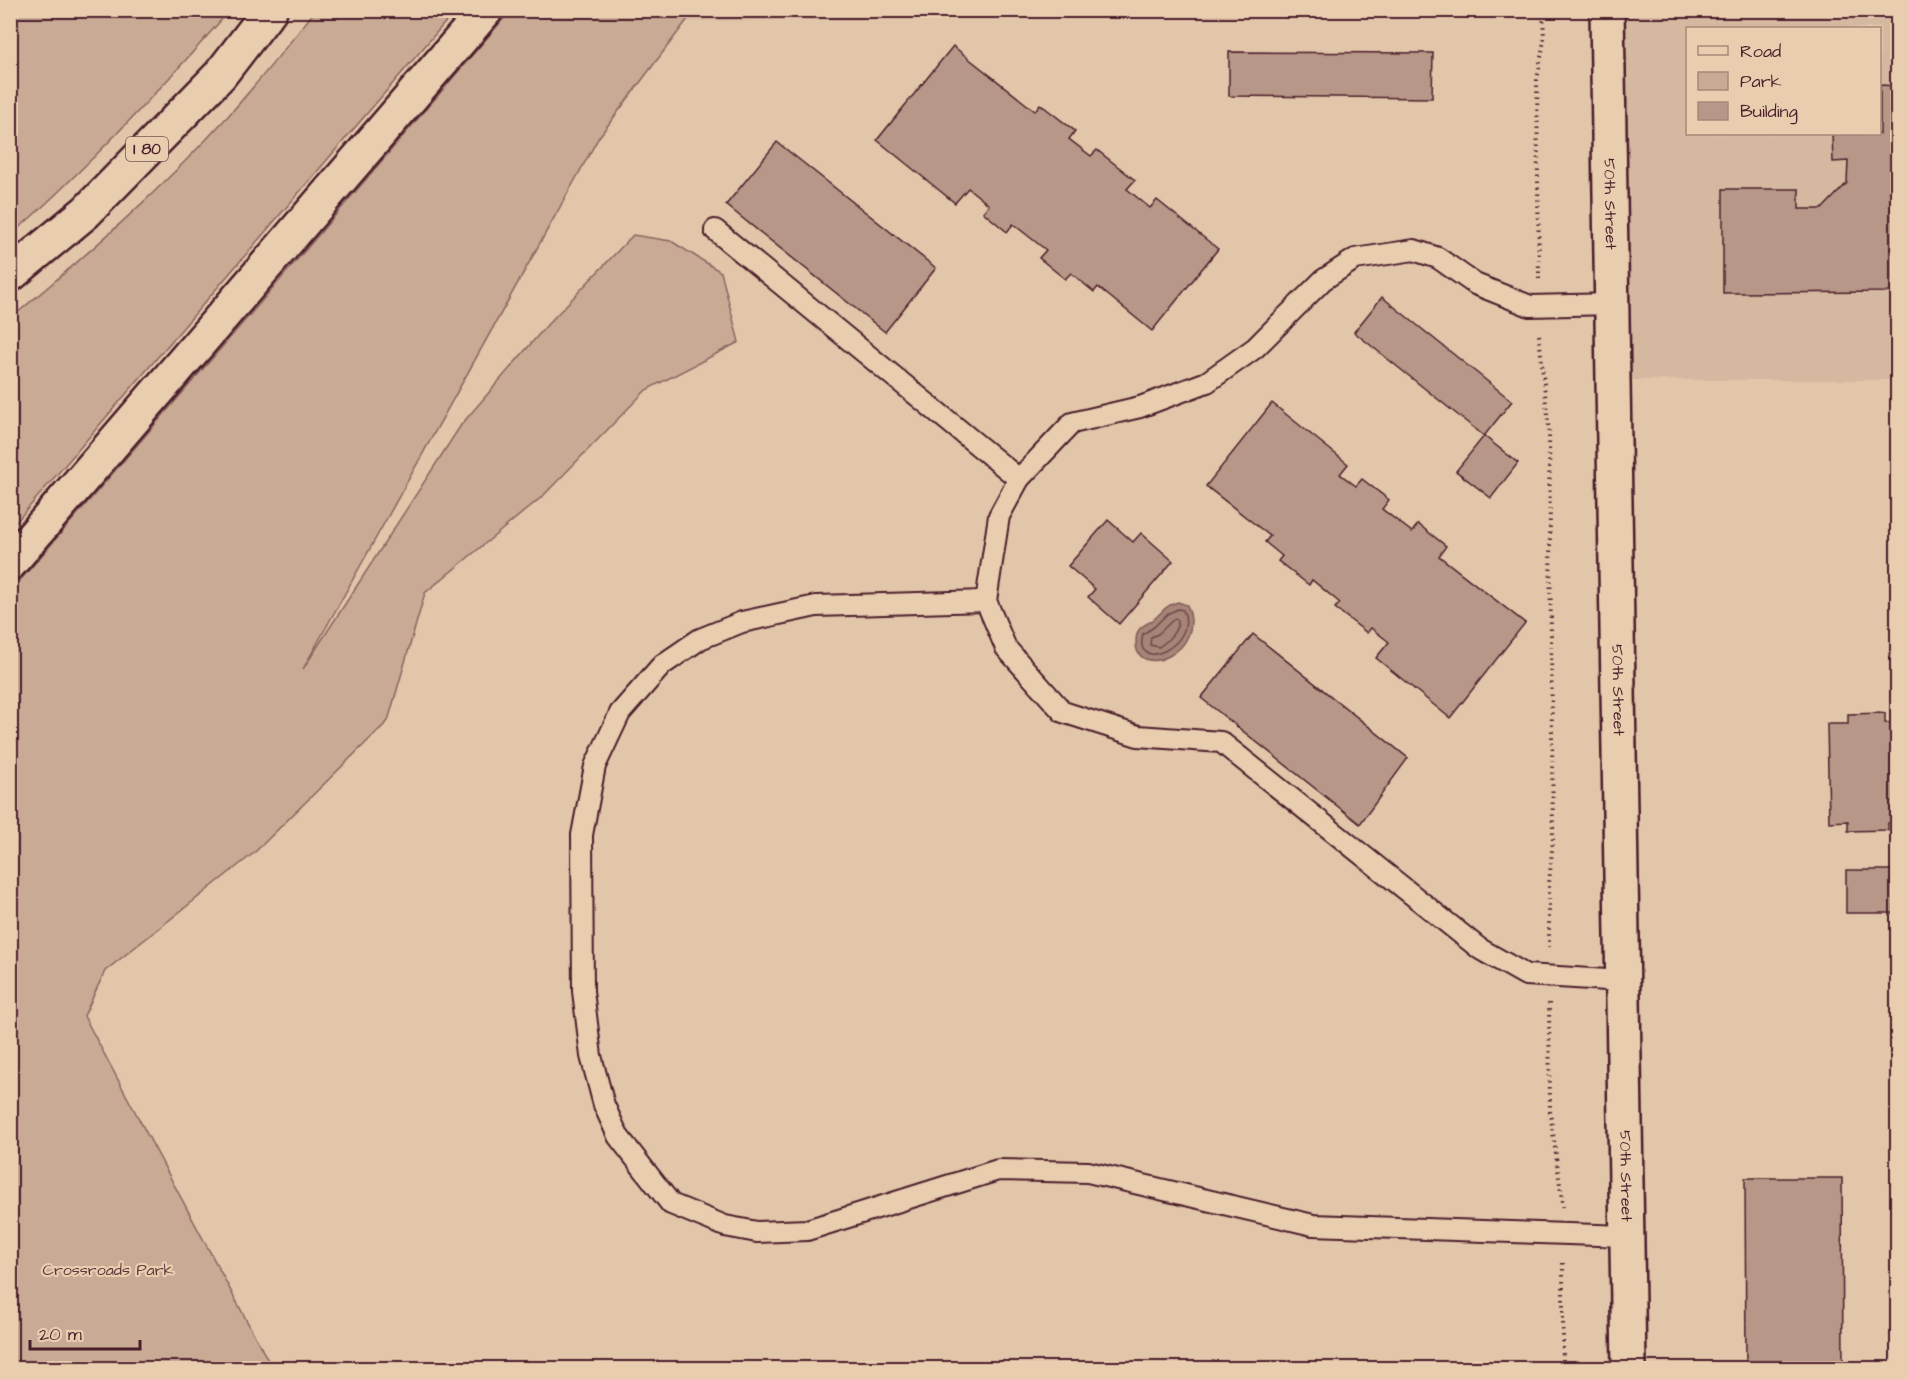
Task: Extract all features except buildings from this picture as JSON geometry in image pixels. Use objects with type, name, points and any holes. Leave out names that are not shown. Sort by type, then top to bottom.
[{"type":"main road","name":"I 80","points":[[10,275],[94,204],[219,75],[270,10]]},
{"type":"main road","points":[[10,562],[486,10]]},
{"type":"main road","name":"50th Street","points":[[1607,10],[1629,1368]]},
{"type":"lane","points":[[715,230],[1019,479]]},
{"type":"lane","points":[[1612,304],[1530,306],[1475,284],[1438,258],[1414,250],[1355,259],[1323,280],[1255,348],[1207,382],[1140,407],[1072,423],[1019,479],[999,516],[986,601],[1006,648],[1064,712],[1138,736],[1221,742],[1480,949],[1526,975],[1623,981]]},
{"type":"lane","points":[[986,601],[816,606],[742,622],[700,639],[662,665],[620,713],[595,766],[582,835],[582,992],[591,1056],[604,1105],[618,1136],[671,1204],[724,1226],[757,1232],[807,1230],[998,1170],[1088,1172],[1313,1225],[1627,1236]]},
{"type":"path","points":[[1544,10],[1544,40],[1537,80],[1539,346],[1549,433],[1553,840],[1549,883],[1550,1111],[1563,1198],[1563,1368]]},
{"type":"shaded area","points":[[694,10],[1897,11],[1897,380],[1614,380],[1606,12],[686,21]]},
{"type":"green space","points":[[11,10],[229,11],[95,156],[11,234]]},
{"type":"green space","name":"Crossroads Park","points":[[511,10],[694,11],[599,137],[303,669],[461,425],[547,325],[633,235],[671,241],[721,272],[739,342],[646,390],[543,496],[425,593],[388,721],[254,853],[105,971],[84,1016],[272,1368],[11,1368],[11,591]]},
{"type":"green space","points":[[315,11],[455,11],[11,528],[11,318],[95,246],[177,170],[239,103]]},
{"type":"water","points":[[1178,602],[1187,605],[1191,622],[1188,636],[1180,648],[1169,656],[1157,660],[1146,659],[1139,653],[1136,641],[1138,632],[1168,607]]}]
